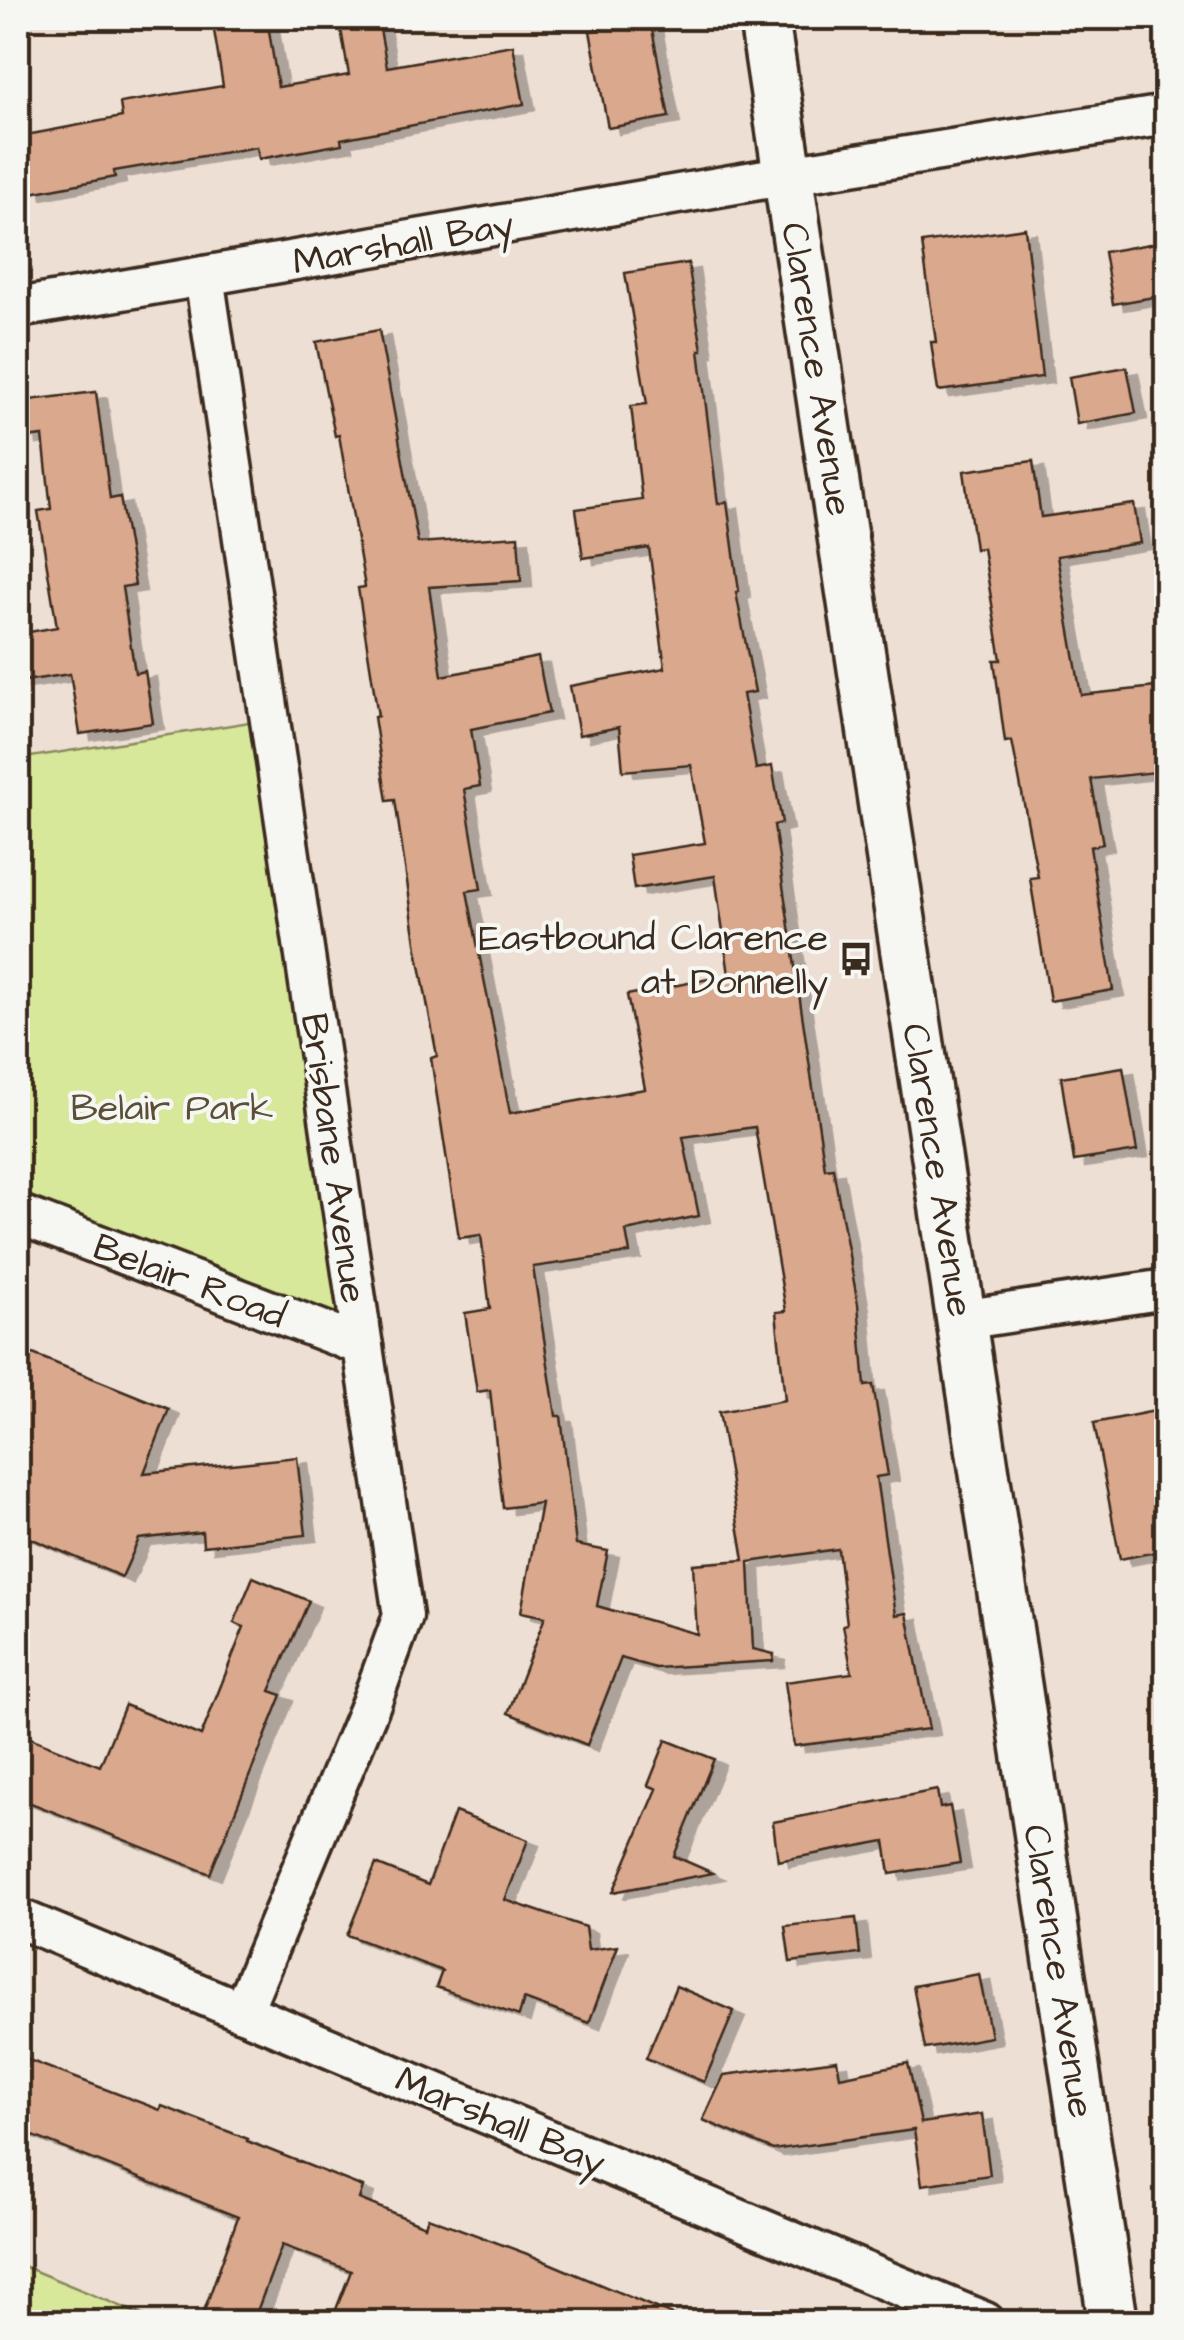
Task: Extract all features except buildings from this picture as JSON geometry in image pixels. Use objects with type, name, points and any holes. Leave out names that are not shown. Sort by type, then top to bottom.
[{"type":"street","name":"Clarence Avenue","points":[[764,18],[1113,2322]]},
{"type":"street","name":"Marshall Bay","points":[[18,308],[788,175],[1166,115]]},
{"type":"street","name":"Brisbane Avenue","points":[[204,276],[403,1616],[371,1704],[242,2012]]},
{"type":"street","name":"Belair Road","points":[[18,1214],[363,1346]]},
{"type":"street","points":[[961,1320],[1166,1290]]},
{"type":"street","name":"Marshall Bay","points":[[18,1918],[985,2322]]},
{"type":"green space","name":"Belair Park","points":[[269,719],[363,1346],[18,1214],[18,759]]},
{"type":"green space","points":[[18,2264],[159,2322],[18,2322]]},
{"type":"place","name":"Eastbound Clarence at Donnelly","points":[[856,959]]}]
